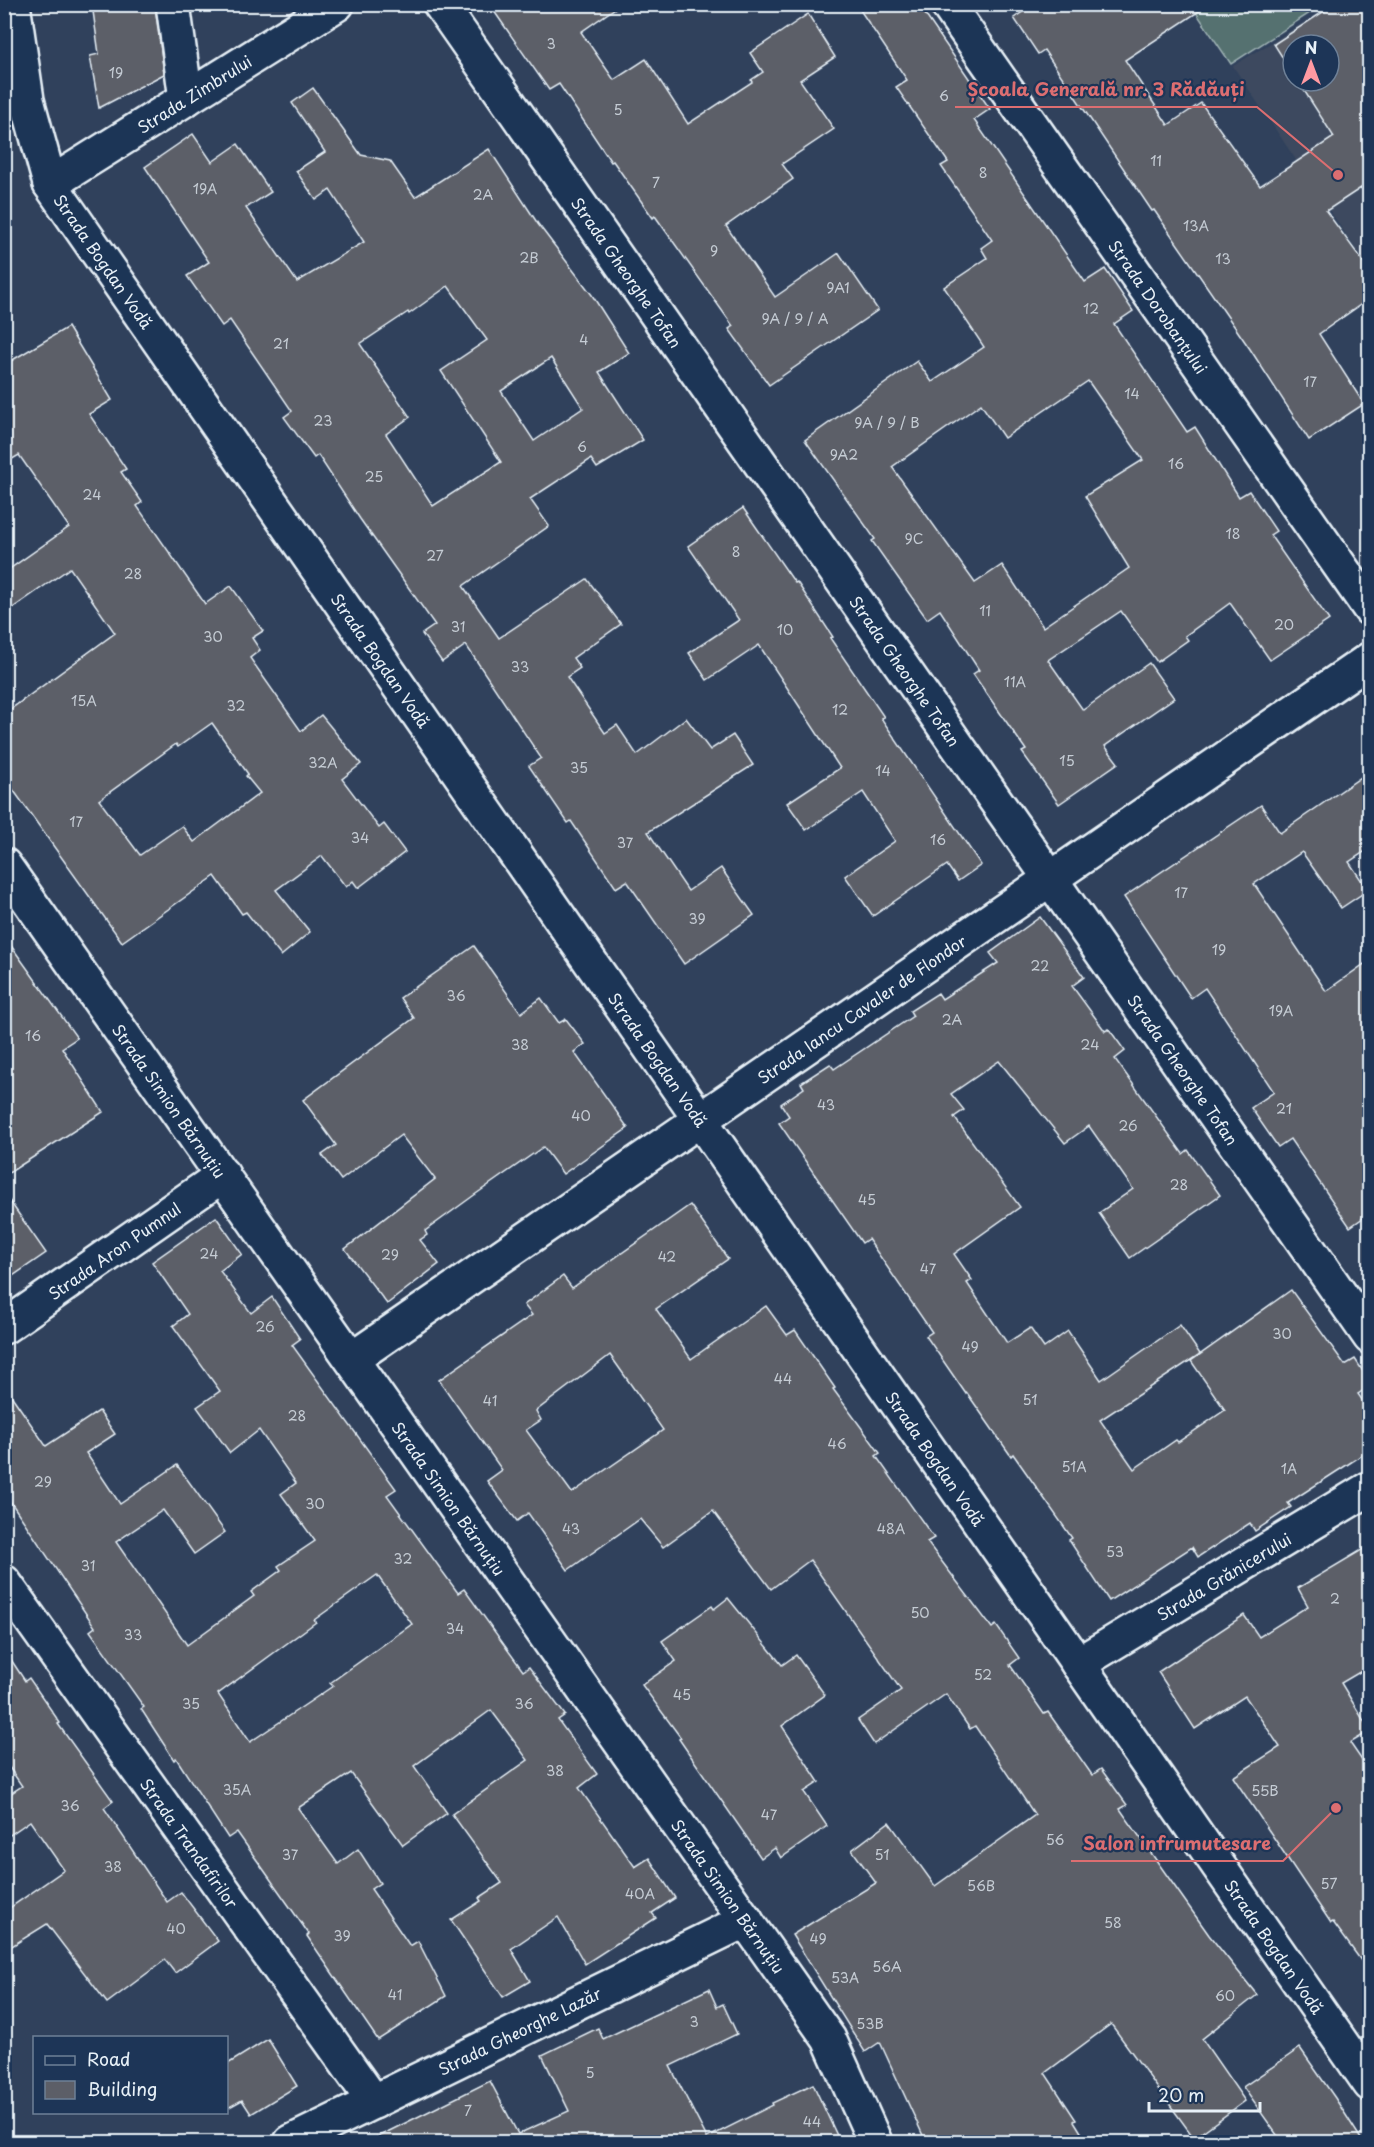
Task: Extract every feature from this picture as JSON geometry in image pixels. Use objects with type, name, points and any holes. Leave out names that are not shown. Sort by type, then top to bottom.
[{"type":"street","name":"Strada Bogdan Vodă","points":[[13,4],[27,100],[50,184],[1370,2084]]},
{"type":"street","points":[[173,4],[186,99]]},
{"type":"street","name":"Strada Zimbrului","points":[[50,184],[337,4]]},
{"type":"street","name":"Strada Gheorghe Tofan","points":[[440,4],[1370,1338]]},
{"type":"street","name":"Strada Dorobanțului","points":[[947,4],[1370,609]]},
{"type":"street","name":"Strada Iancu Cavaler de Flondor","points":[[352,1359],[1370,659]]},
{"type":"street","name":"Strada Simion Bărnuțiu","points":[[4,865],[829,2039],[875,2142]]},
{"type":"street","name":"Strada Aron Pumnul","points":[[4,1327],[223,1175]]},
{"type":"street","name":"Strada Grănicerului","points":[[1078,1664],[1370,1488]]},
{"type":"street","name":"Strada Trandafirilor","points":[[4,1582],[374,2102]]},
{"type":"street","name":"Strada Gheorghe Lazăr","points":[[291,2142],[746,1920]]},
{"type":"shaded area","points":[[1333,5],[1369,5],[1369,269],[1233,66],[1281,37],[1281,93],[1341,93],[1341,33],[1287,33]]},
{"type":"green space","points":[[1313,4],[1316,9],[1231,64],[1191,5]]},
{"type":"building","points":[[92,4],[155,4],[164,74],[99,108],[90,56],[99,54]]},
{"type":"building","points":[[489,4],[621,4],[581,32],[614,80],[646,59],[688,124],[752,82],[751,80],[763,72],[750,53],[808,14],[835,57],[800,80],[834,129],[782,164],[793,179],[726,226],[775,297],[839,253],[878,310],[769,385],[729,329],[733,326],[655,216],[653,218],[613,161],[611,162],[559,84],[549,90]]},
{"type":"building","points":[[856,4],[918,4],[990,109],[974,120],[1085,282],[1105,269],[1133,311],[1114,324],[1187,432],[1195,427],[1239,497],[1249,491],[1276,531],[1270,535],[1329,620],[1270,660],[1230,603],[1185,636],[1188,640],[1157,662],[1121,611],[1048,660],[1083,710],[1149,663],[1174,698],[1105,746],[1118,763],[1059,804],[1022,752],[1026,750],[973,674],[979,670],[940,610],[927,619],[872,541],[875,539],[805,440],[917,361],[932,382],[984,347],[944,287],[987,258],[981,248],[992,240],[941,166],[948,162],[896,87],[907,80]],"holes":[[[1088,381],[1143,460],[1085,496],[1129,568],[1043,627],[1002,565],[975,583],[892,467],[981,404],[1004,438]]]},
{"type":"building","points":[[1034,4],[1210,4],[1125,60],[1168,125],[1201,103],[1260,186],[1334,137],[1306,93],[1341,93],[1341,33],[1291,33],[1335,4],[1370,4],[1370,182],[1326,211],[1370,271],[1370,298],[1319,334],[1364,404],[1309,440],[1250,349],[1154,210],[1152,211],[1044,50],[1038,54],[1014,18]]},
{"type":"building","points":[[1281,39],[1281,55],[1274,44]]},
{"type":"building","points":[[313,88],[361,155],[390,161],[415,197],[489,149],[538,224],[592,295],[629,353],[599,372],[643,440],[597,468],[591,459],[530,499],[549,526],[463,586],[499,638],[587,579],[621,624],[573,658],[580,668],[567,677],[605,733],[617,725],[637,755],[686,718],[710,750],[733,735],[753,765],[648,832],[688,891],[721,868],[754,915],[684,964],[627,881],[616,888],[571,821],[568,823],[529,766],[541,758],[466,645],[442,662],[422,634],[435,625],[318,455],[314,458],[284,417],[292,411],[230,320],[222,326],[187,276],[209,262],[145,167],[193,134],[212,162],[238,144],[271,192],[246,208],[297,282],[364,242],[330,190],[316,200],[296,171],[325,152],[292,103]],"holes":[[[448,286],[487,340],[441,371],[501,462],[433,506],[386,434],[410,417],[360,344],[408,312],[409,314]],[[551,358],[583,408],[534,441],[501,391]]]},
{"type":"building","points":[[68,327],[112,400],[89,414],[126,469],[121,472],[142,502],[137,506],[205,604],[231,586],[263,631],[252,638],[260,650],[250,658],[301,731],[321,715],[361,764],[342,779],[379,828],[384,824],[405,852],[358,888],[353,881],[346,887],[322,856],[276,890],[310,932],[281,956],[246,912],[242,914],[215,876],[122,942],[4,777],[4,714],[115,633],[70,568],[4,614],[4,573],[69,527],[19,455],[4,464],[4,365]],"holes":[[[212,723],[248,774],[246,776],[260,793],[194,842],[182,826],[140,855],[99,800],[176,744],[178,747]]]},
{"type":"building","points":[[743,508],[795,583],[797,582],[833,637],[830,638],[884,717],[881,718],[981,865],[958,881],[947,865],[873,916],[845,876],[895,841],[863,792],[806,830],[787,803],[840,768],[759,645],[707,680],[689,653],[739,620],[688,546]]},
{"type":"building","points":[[1370,771],[1370,848],[1349,862],[1368,890],[1341,908],[1302,852],[1254,884],[1326,991],[1370,960],[1370,1213],[1350,1227],[1290,1139],[1278,1147],[1251,1108],[1274,1092],[1205,988],[1191,998],[1124,897],[1261,805],[1280,833]]},
{"type":"building","points":[[1040,917],[1084,977],[1072,986],[1105,1031],[1109,1029],[1125,1051],[1115,1059],[1183,1154],[1188,1150],[1220,1195],[1130,1258],[1099,1213],[1133,1189],[1089,1126],[1065,1143],[999,1061],[951,1094],[964,1110],[954,1117],[1020,1207],[954,1254],[972,1280],[967,1283],[1007,1343],[1030,1328],[1044,1348],[1068,1331],[1101,1380],[1180,1325],[1200,1354],[1100,1420],[1134,1469],[1225,1410],[1191,1361],[1291,1290],[1345,1365],[1355,1359],[1370,1382],[1370,1386],[1358,1394],[1370,1411],[1370,1450],[1288,1503],[1291,1507],[1255,1531],[1250,1523],[1198,1557],[1192,1547],[1109,1601],[1069,1540],[1072,1538],[926,1336],[932,1332],[868,1239],[862,1243],[779,1123],[789,1116],[781,1104],[804,1088],[801,1083],[830,1064],[834,1069],[913,1016],[910,1011],[938,993],[942,999],[998,963],[990,953]]},
{"type":"building","points":[[4,936],[77,1038],[62,1048],[103,1112],[4,1176]]},
{"type":"building","points":[[474,946],[521,1013],[541,998],[559,1023],[566,1019],[585,1044],[574,1052],[628,1128],[563,1174],[543,1147],[425,1231],[427,1235],[420,1240],[439,1264],[387,1304],[345,1249],[435,1179],[401,1135],[341,1180],[322,1155],[336,1145],[303,1100],[414,1018],[400,998]]},
{"type":"building","points":[[4,1193],[46,1253],[4,1282]]},
{"type":"building","points":[[690,1205],[728,1259],[656,1309],[691,1359],[766,1306],[787,1335],[795,1330],[835,1388],[833,1389],[880,1453],[876,1456],[934,1538],[927,1542],[992,1628],[996,1625],[1019,1658],[1010,1665],[1044,1714],[1048,1712],[1092,1775],[1101,1769],[1127,1805],[1120,1809],[1209,1935],[1257,1995],[1202,2039],[1245,2101],[1194,2138],[1111,2024],[1045,2073],[1076,2120],[1074,2121],[1087,2142],[926,2142],[880,2042],[865,2052],[792,1935],[876,1883],[852,1850],[889,1822],[935,1886],[1035,1815],[975,1726],[970,1729],[946,1694],[874,1744],[858,1720],[901,1690],[810,1560],[771,1589],[713,1511],[663,1547],[640,1519],[568,1570],[528,1513],[517,1521],[487,1481],[502,1470],[439,1380],[532,1315],[524,1305],[563,1276],[572,1288]],"holes":[[[610,1355],[663,1430],[572,1493],[526,1430],[541,1420],[536,1411]]]},
{"type":"building","points":[[216,1217],[242,1254],[220,1271],[251,1313],[272,1297],[300,1339],[292,1345],[396,1489],[387,1495],[458,1593],[464,1589],[523,1671],[529,1667],[565,1715],[558,1720],[597,1774],[579,1788],[635,1867],[649,1858],[675,1898],[652,1913],[656,1918],[585,1964],[558,1917],[511,1949],[530,1981],[503,1997],[451,1920],[481,1901],[479,1898],[502,1883],[452,1814],[528,1760],[491,1710],[414,1766],[447,1813],[403,1845],[351,1773],[298,1808],[338,1864],[358,1849],[380,1883],[371,1889],[410,1946],[418,1941],[446,1996],[378,2040],[307,1936],[309,1934],[237,1832],[228,1838],[176,1758],[174,1760],[141,1709],[144,1707],[90,1631],[95,1627],[4,1492],[4,1385],[46,1446],[99,1411],[115,1434],[86,1453],[120,1504],[177,1465],[225,1532],[194,1554],[163,1510],[116,1542],[187,1645],[254,1596],[251,1592],[281,1570],[278,1566],[315,1541],[281,1494],[296,1483],[259,1430],[230,1453],[197,1407],[220,1391],[173,1326],[188,1314],[152,1262]],"holes":[[[377,1575],[412,1624],[330,1683],[333,1686],[250,1742],[218,1694]]]},
{"type":"building","points":[[1370,1545],[1370,1666],[1341,1683],[1370,1731],[1350,1743],[1370,1772],[1370,1973],[1333,1922],[1331,1923],[1233,1777],[1280,1747],[1245,1696],[1195,1729],[1158,1672],[1244,1615],[1259,1637],[1308,1606],[1298,1588]]},
{"type":"building","points":[[728,1598],[782,1665],[796,1655],[825,1695],[782,1726],[819,1782],[804,1792],[827,1826],[781,1858],[775,1848],[761,1858],[679,1739],[681,1738],[642,1685],[676,1661],[662,1641],[712,1606],[714,1609]]},
{"type":"building","points":[[4,1649],[25,1681],[29,1678],[60,1723],[58,1724],[113,1801],[104,1808],[167,1902],[181,1892],[218,1941],[175,1973],[165,1960],[107,2003],[47,1924],[4,1951],[4,1912],[64,1870],[30,1821],[4,1839],[4,1798],[22,1786],[4,1760]]},
{"type":"building","points":[[709,1989],[717,2007],[723,2004],[737,2034],[670,2066],[707,2138],[813,2084],[840,2142],[367,2142],[490,2081],[518,2134],[569,2111],[542,2055],[598,2028],[603,2039]]},
{"type":"building","points":[[268,2039],[297,2086],[251,2114],[242,2100],[228,2108],[228,2064]]},
{"type":"building","points":[[1300,2048],[1363,2142],[1282,2142],[1243,2087]]},
{"type":"place","name":"Școala Generală nr. 3 Rădăuți","points":[[1338,175]]},
{"type":"place","name":"Salon infrumutesare","points":[[1336,1808]]}]
